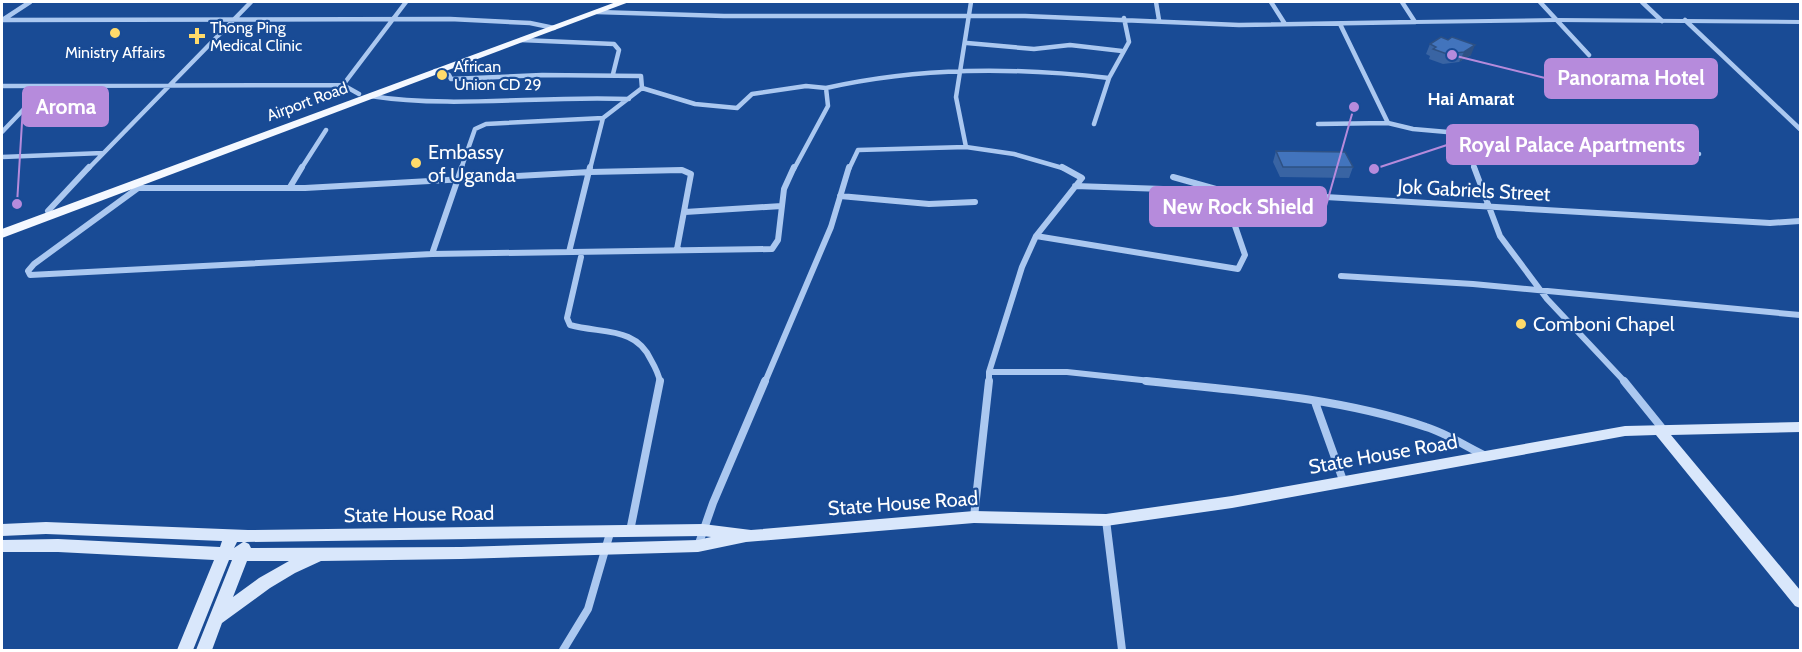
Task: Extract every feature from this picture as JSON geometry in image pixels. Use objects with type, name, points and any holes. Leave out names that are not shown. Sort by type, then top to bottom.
[{"type":"main road","name":"Airport Road","points":[[2,234],[138,186],[364,95],[520,40],[611,2]]},
{"type":"main road","name":"Airport Road","points":[[2,227],[624,2]]},
{"type":"main road","name":"State House Road","points":[[2,530],[46,528],[127,530],[240,536],[703,530],[751,536],[974,517],[1106,520],[1344,483],[1606,434],[1660,428],[1800,427]]},
{"type":"main road","points":[[1660,428],[1800,601]]},
{"type":"main road","points":[[115,546],[127,530]]},
{"type":"main road","points":[[204,651],[242,554],[240,536]]},
{"type":"main road","points":[[185,651],[224,554],[240,536]]},
{"type":"main road","points":[[2,546],[115,546],[224,554],[325,554],[698,546],[751,536]]},
{"type":"main road","points":[[217,618],[252,590],[285,570],[325,554]]},
{"type":"street","points":[[2,21],[30,2]]},
{"type":"street","points":[[48,212],[168,84],[251,2]]},
{"type":"street","points":[[343,85],[406,2]]},
{"type":"street","points":[[966,147],[955,100],[958,71],[967,43],[971,2]]},
{"type":"street","points":[[1156,2],[1159,20]]},
{"type":"street","points":[[1271,2],[1285,24]]},
{"type":"street","points":[[1402,2],[1415,22]]},
{"type":"street","points":[[1540,2],[1589,55]]},
{"type":"street","points":[[1642,2],[1662,21]]},
{"type":"street","points":[[597,12],[724,16],[1124,18],[1239,25],[1556,20],[1800,22]]},
{"type":"street","points":[[1094,124],[1109,78],[1129,42],[1124,18]]},
{"type":"street","points":[[2,21],[392,19],[522,22],[550,27]]},
{"type":"street","points":[[1685,20],[1800,129]]},
{"type":"street","points":[[1340,24],[1388,123]]},
{"type":"street","points":[[520,40],[614,44],[619,50],[613,74]]},
{"type":"street","points":[[967,43],[1034,49],[1070,45],[1122,51]]},
{"type":"street","points":[[642,88],[695,104],[737,108],[752,94],[806,86],[826,88],[865,79],[958,71],[1032,69],[1109,78]]},
{"type":"street","points":[[435,71],[448,75],[450,79],[613,74],[641,76],[642,88]]},
{"type":"street","points":[[2,86],[343,85],[364,95],[405,101],[544,100],[603,97],[629,99]]},
{"type":"street","points":[[2,132],[45,86]]},
{"type":"street","points":[[432,254],[475,129],[479,126],[603,118],[642,88]]},
{"type":"street","points":[[676,249],[691,174],[687,171],[590,172],[290,187],[138,186],[34,264],[28,271],[30,275],[432,254],[772,249],[778,240],[784,189],[809,137],[828,106],[826,88]]},
{"type":"street","points":[[569,252],[603,118]]},
{"type":"street","points":[[1318,124],[1388,123],[1413,129],[1462,134],[1699,154]]},
{"type":"street","points":[[290,187],[326,130]]},
{"type":"street","points":[[1462,134],[1500,236],[1541,291],[1580,335],[1611,365],[1660,428]]},
{"type":"street","points":[[698,546],[831,226],[853,156],[858,150],[966,147],[1014,154],[1064,166],[1082,178],[1036,236],[1022,267],[989,372],[988,407],[974,517]]},
{"type":"street","points":[[2,157],[104,153]]},
{"type":"street","points":[[1036,236],[1128,253],[1238,269],[1245,255],[1223,192],[1173,177]]},
{"type":"street","name":"Jok Gabriels Street","points":[[1075,186],[1222,191],[1770,223],[1800,221]]},
{"type":"street","points":[[840,196],[929,204],[975,202]]},
{"type":"street","points":[[685,212],[782,206]]},
{"type":"street","points":[[581,257],[567,318],[570,325],[588,330],[615,331],[633,338],[647,350],[660,380],[630,531]]},
{"type":"street","points":[[1341,276],[1541,291],[1800,315]]},
{"type":"street","points":[[989,372],[1067,372],[1209,387],[1316,402],[1428,427],[1487,456]]},
{"type":"street","points":[[1316,402],[1344,483]]},
{"type":"street","points":[[1106,520],[1122,651]]},
{"type":"street","points":[[563,651],[588,609],[598,581],[610,533]]},
{"type":"building","points":[[1441,37],[1448,40],[1452,37],[1475,45],[1464,52],[1447,54],[1433,49],[1436,47],[1430,44]]},
{"type":"building","points":[[1276,151],[1345,152],[1353,167],[1283,167]]},
{"type":"place","name":"Ministry Affairs","points":[[115,33]]},
{"type":"place","name":"Thong Ping Medical Clinic","points":[[197,36]]},
{"type":"place","name":"Panorama Hotel","points":[[1452,55]]},
{"type":"place","name":"African Union CD 29","points":[[442,75]]},
{"type":"place","name":"New Rock Shield","points":[[1354,107]]},
{"type":"place","name":"Embassy of Uganda","points":[[416,163]]},
{"type":"place","name":"Royal Palace Apartments","points":[[1374,169]]},
{"type":"place","name":"Aroma","points":[[17,204]]},
{"type":"place","name":"Comboni Chapel","points":[[1521,324]]},
{"type":"district","name":"Hai Amarat","points":[[1471,99]]}]
